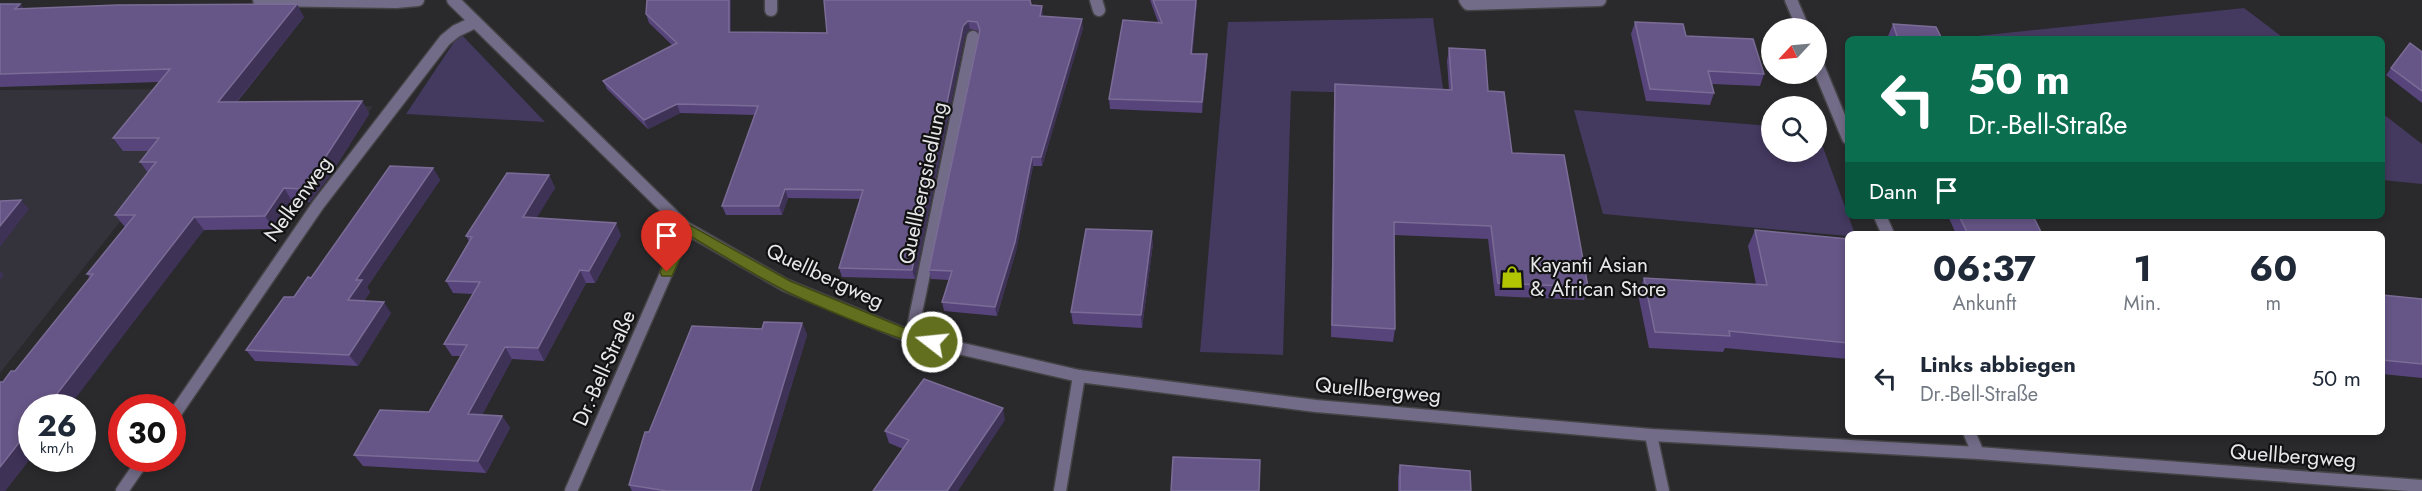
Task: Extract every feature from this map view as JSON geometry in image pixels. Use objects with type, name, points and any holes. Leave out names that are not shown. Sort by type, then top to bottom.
[{"type":"street","points":[[259,0],[396,2],[418,0]]},
{"type":"street","name":"Quellbergweg","points":[[453,0],[686,228],[785,285],[911,337],[1079,376],[1316,406],[1652,435],[1978,453],[2326,485],[2422,486]]},
{"type":"street","points":[[1465,0],[1467,4],[1600,0]]},
{"type":"street","points":[[1791,0],[1799,18]]},
{"type":"street","name":"Nelkenweg","points":[[186,398],[318,205],[445,40],[456,31],[475,22]]},
{"type":"street","name":"Quellbergsiedlung","points":[[911,337],[973,37]]},
{"type":"street","points":[[1826,84],[1845,131]]},
{"type":"street","name":"Dr.-Bell-Straße","points":[[571,491],[686,228]]},
{"type":"street","points":[[1060,491],[1079,376]]},
{"type":"street","points":[[1652,435],[1663,491]]},
{"type":"street","points":[[1970,435],[1978,453]]},
{"type":"street","points":[[122,491],[135,472]]},
{"type":"shaded area","points":[[2244,8],[2281,36],[1977,36]]},
{"type":"shaded area","points":[[1433,18],[1444,95],[1291,91],[1283,355],[1200,352],[1228,22]]},
{"type":"shaded area","points":[[460,33],[545,122],[406,114]]},
{"type":"shaded area","points":[[174,89],[172,111],[373,106],[322,182],[151,183],[0,373],[0,90]]},
{"type":"shaded area","points":[[1574,110],[1761,125],[1761,162],[1827,162],[1827,158],[1845,207],[1845,219],[1849,219],[1854,231],[1845,231],[1845,236],[1603,214]]},
{"type":"shaded area","points":[[2385,115],[2422,144],[2422,184],[2385,180]]},
{"type":"building","points":[[647,0],[729,0],[729,32],[827,33],[824,0],[1030,0],[1031,5],[1042,6],[1040,16],[1082,19],[1041,157],[1032,157],[1015,242],[995,307],[942,302],[952,271],[929,270],[980,30],[977,22],[968,21],[963,26],[912,270],[839,268],[863,190],[785,189],[779,206],[722,206],[758,106],[677,104],[644,120],[603,81],[677,43],[646,14]]},
{"type":"building","points":[[1153,0],[1196,0],[1191,54],[1207,54],[1202,102],[1109,99],[1123,20],[1162,23]]},
{"type":"building","points":[[0,4],[20,4],[15,9],[118,5],[297,4],[218,102],[362,101],[302,189],[284,188],[265,216],[194,217],[57,394],[18,394],[18,444],[0,467],[0,382],[3,382],[11,371],[15,371],[93,274],[87,274],[135,215],[115,215],[156,162],[140,162],[159,138],[113,138],[170,69],[0,74]]},
{"type":"building","points":[[1635,22],[1683,24],[1686,36],[1753,39],[1761,64],[1761,74],[1708,71],[1714,93],[1650,89]]},
{"type":"building","points":[[1893,24],[1936,27],[1940,36],[1897,36]]},
{"type":"building","points":[[2410,43],[2422,52],[2422,91],[2391,68]]},
{"type":"building","points":[[1449,48],[1485,50],[1488,91],[1504,92],[1512,153],[1564,155],[1588,287],[1498,283],[1491,226],[1394,222],[1395,329],[1332,325],[1335,84],[1452,90]]},
{"type":"building","points":[[390,166],[433,168],[356,280],[362,280],[348,300],[384,302],[349,355],[246,350],[284,297],[294,297],[308,277],[311,278]]},
{"type":"building","points":[[507,173],[549,175],[523,217],[616,223],[589,271],[580,270],[538,348],[505,347],[468,414],[502,416],[478,461],[354,455],[380,410],[429,412],[467,345],[444,344],[480,282],[446,281],[472,237],[466,236]]},
{"type":"building","points":[[21,200],[0,226],[0,201]]},
{"type":"building","points":[[1960,219],[2034,219],[2040,231],[1966,231]]},
{"type":"building","points":[[1086,229],[1152,231],[1141,315],[1071,312]]},
{"type":"building","points":[[1755,230],[1845,239],[1845,343],[1729,331],[1730,336],[1655,332],[1644,278],[1767,285]]},
{"type":"building","points":[[2385,295],[2422,299],[2422,364],[2385,360]]},
{"type":"building","points":[[764,322],[802,323],[751,491],[667,491],[629,485],[645,432],[649,432],[692,326],[762,329]]},
{"type":"building","points":[[924,379],[1003,408],[947,491],[873,491],[909,440],[885,431]]},
{"type":"building","points":[[1173,457],[1260,460],[1259,491],[1171,491]]},
{"type":"building","points":[[1400,465],[1470,471],[1471,491],[1400,491]]},
{"type":"place","name":"Kayanti Asian & African Store","points":[[1512,277]]},
{"type":"route","points":[[667,272],[686,228],[785,285],[911,337],[932,342]]}]
